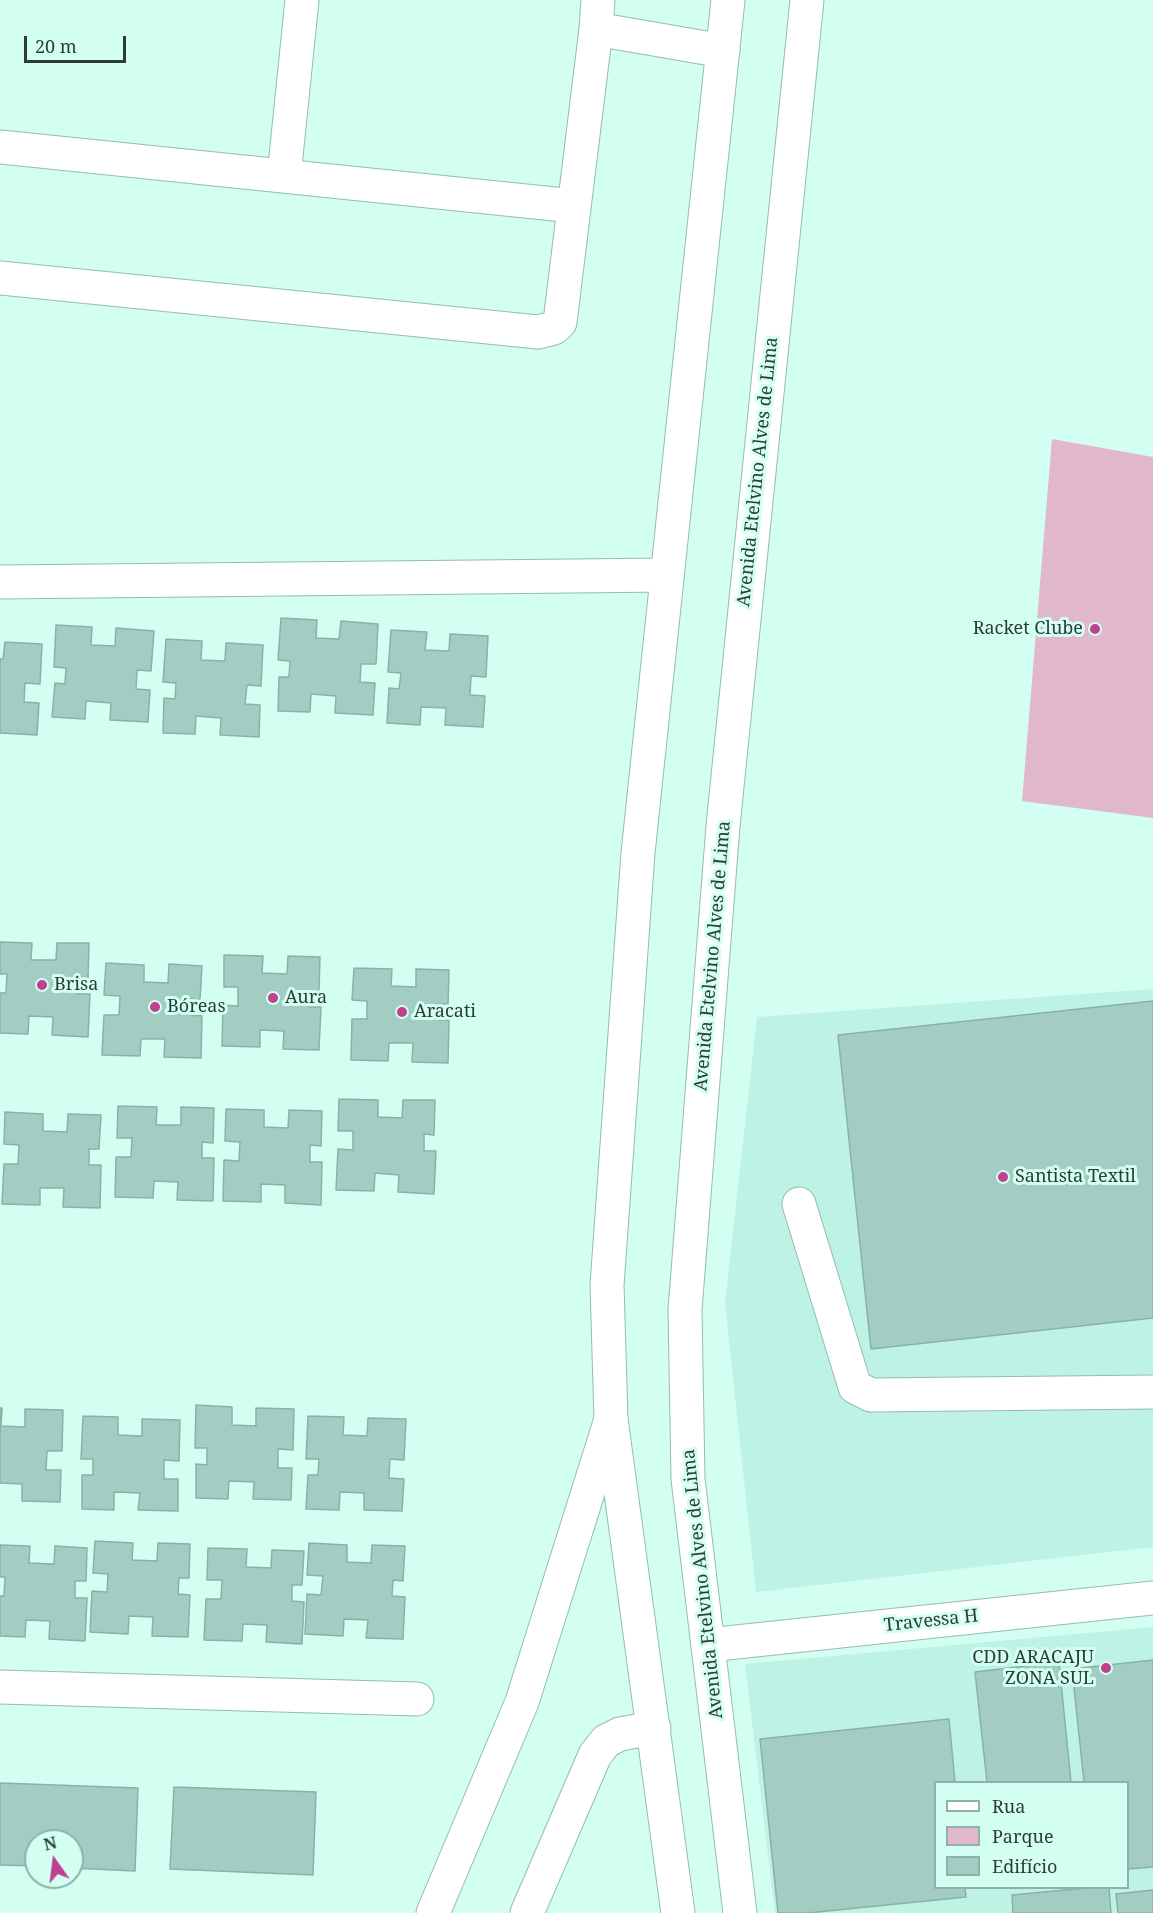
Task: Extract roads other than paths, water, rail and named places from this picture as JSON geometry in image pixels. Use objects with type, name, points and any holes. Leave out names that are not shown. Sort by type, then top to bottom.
[{"type":"main road","points":[[284,176],[302,0]]},
{"type":"main road","points":[[678,1913],[611,1419],[607,1285],[638,853],[728,0]]},
{"type":"main road","name":"Avenida Etelvino Alves de Lima","points":[[740,1913],[688,1479],[685,1310],[723,826],[807,0]]},
{"type":"main road","points":[[0,278],[538,332],[554,328],[560,322],[597,15],[723,51]]},
{"type":"main road","points":[[0,147],[574,206]]},
{"type":"main road","points":[[0,582],[667,575]]},
{"type":"main road","points":[[799,1204],[855,1387],[871,1395],[1153,1392]]},
{"type":"main road","points":[[433,1913],[522,1702],[611,1419]]},
{"type":"main road","name":"Travessa H","points":[[708,1644],[1153,1598]]},
{"type":"main road","points":[[0,1687],[417,1699]]},
{"type":"main road","points":[[527,1913],[595,1755],[606,1742],[620,1734],[654,1728]]},
{"type":"place","name":"Racket Clube","points":[[1095,629]]},
{"type":"place","name":"Brisa","points":[[42,985]]},
{"type":"place","name":"Aura","points":[[273,998]]},
{"type":"place","name":"Bóreas","points":[[155,1007]]},
{"type":"place","name":"Aracati","points":[[402,1012]]},
{"type":"place","name":"Santista Textil","points":[[1003,1177]]},
{"type":"place","name":"CDD ARACAJU ZONA SUL","points":[[1106,1668]]}]
